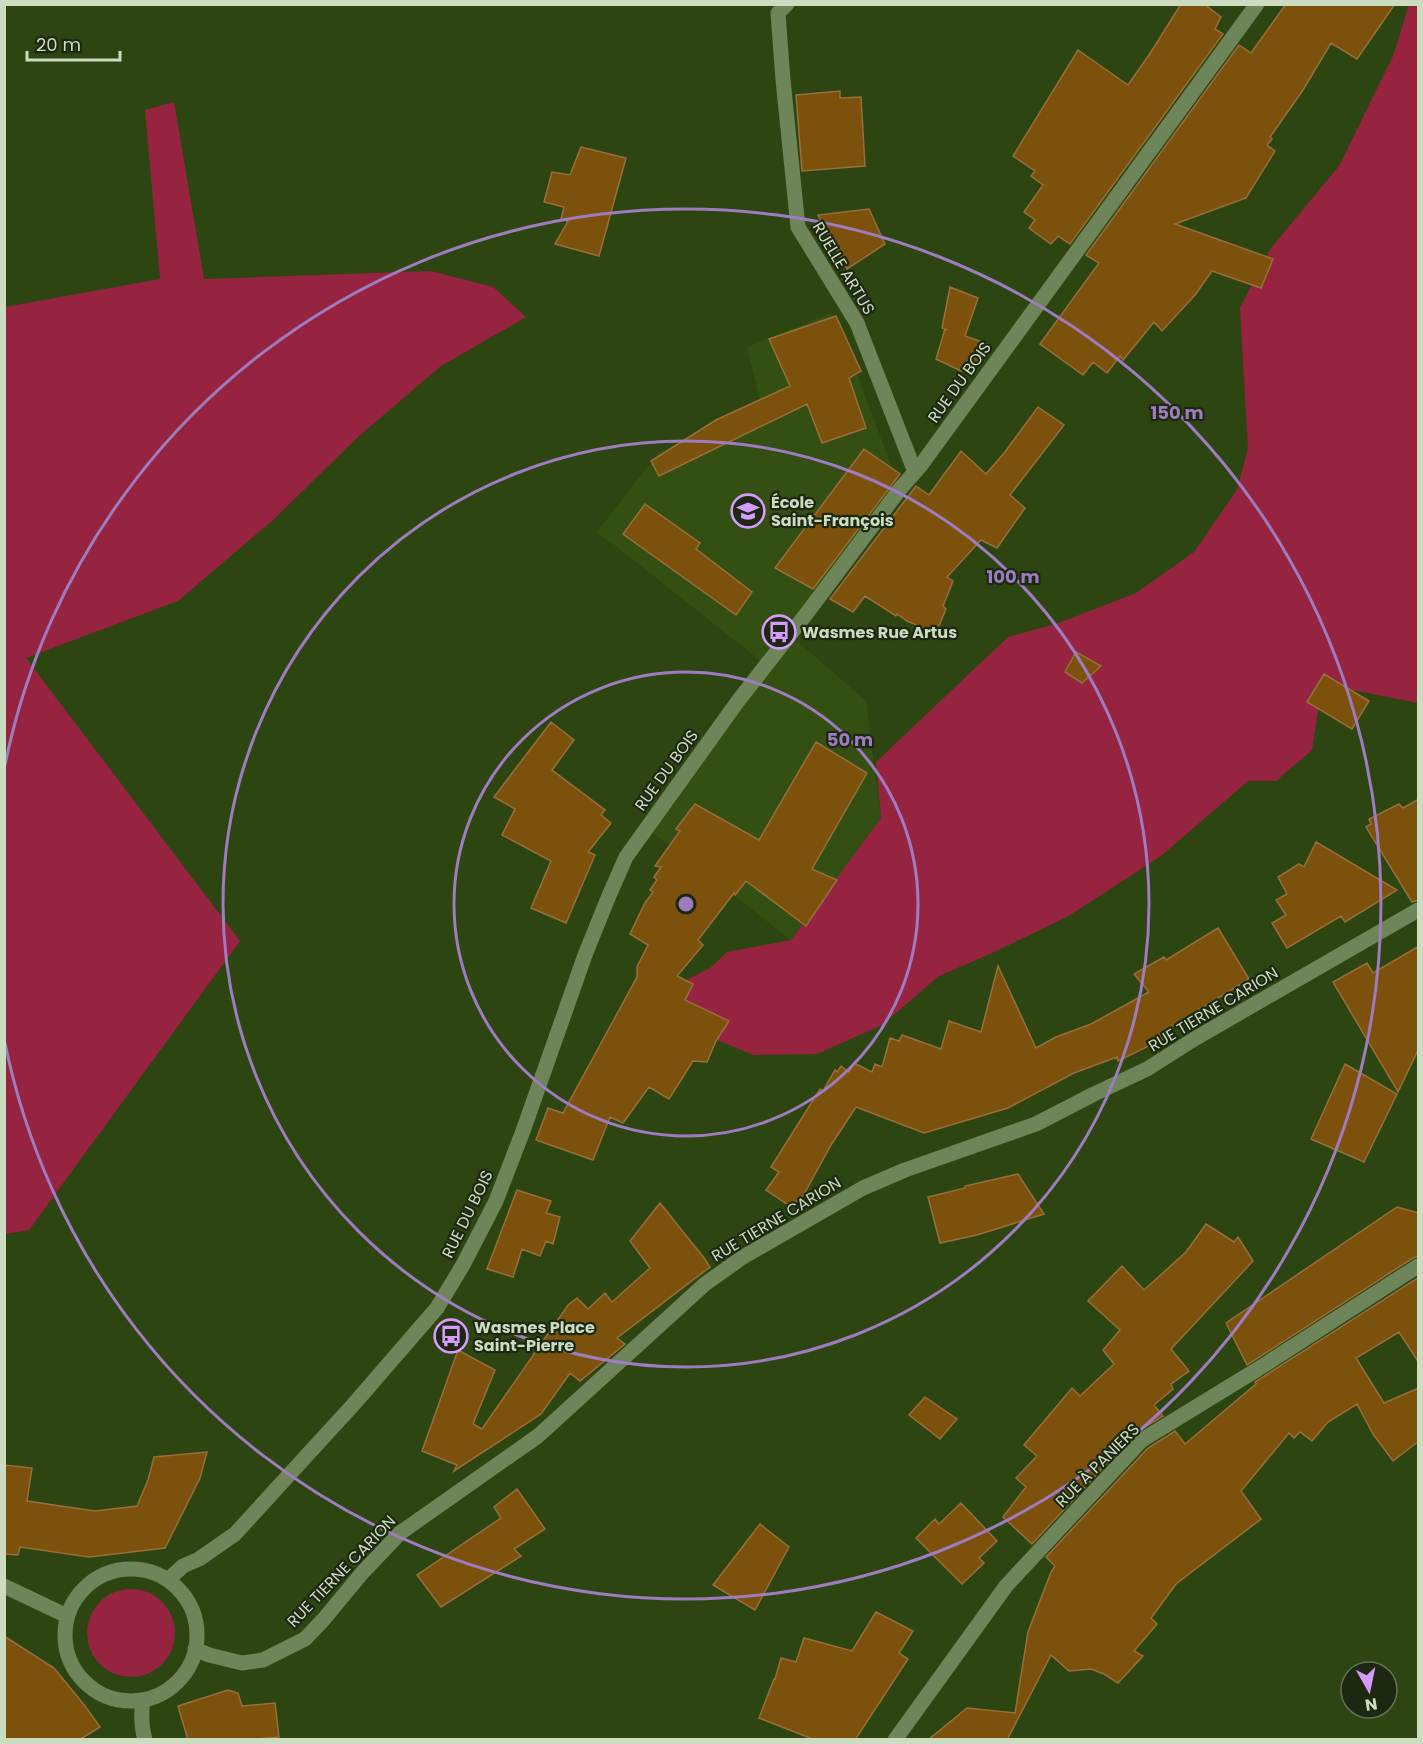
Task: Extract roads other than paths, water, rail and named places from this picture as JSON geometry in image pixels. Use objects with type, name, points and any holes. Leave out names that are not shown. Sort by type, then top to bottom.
[{"type":"street","name":"RUELLE ARTUS","points":[[787,4],[778,13],[798,227],[857,323],[915,472]]},
{"type":"street","name":"RUE DU BOIS","points":[[169,1579],[183,1566],[199,1559],[235,1534],[353,1405],[437,1308],[463,1265],[496,1201],[585,955],[626,857],[738,701],[915,472],[1257,4]]},
{"type":"street","name":"RUE TIERNE CARION","points":[[195,1649],[242,1663],[263,1660],[305,1639],[400,1533],[538,1436],[705,1284],[743,1257],[863,1188],[905,1170],[1036,1124],[1147,1069],[1196,1038],[1419,910]]},
{"type":"street","name":"RUE À PANIERS","points":[[895,1740],[1006,1586],[1142,1440],[1419,1266]]},
{"type":"street","points":[[125,1569],[144,1569],[169,1579],[186,1597],[197,1628],[195,1649],[190,1664],[179,1681],[163,1693],[143,1700],[121,1700],[98,1693],[80,1678],[68,1657],[64,1634],[65,1615],[78,1594],[91,1581],[107,1572],[125,1569]]},
{"type":"street","points":[[4,1586],[65,1615]]},
{"type":"street","points":[[143,1700],[142,1731],[145,1740]]},
{"type":"place","name":"École Saint-François","points":[[748,511]]},
{"type":"place","name":"Wasmes Rue Artus","points":[[779,632]]},
{"type":"place","name":"Wasmes Place Saint-Pierre","points":[[451,1336]]}]
